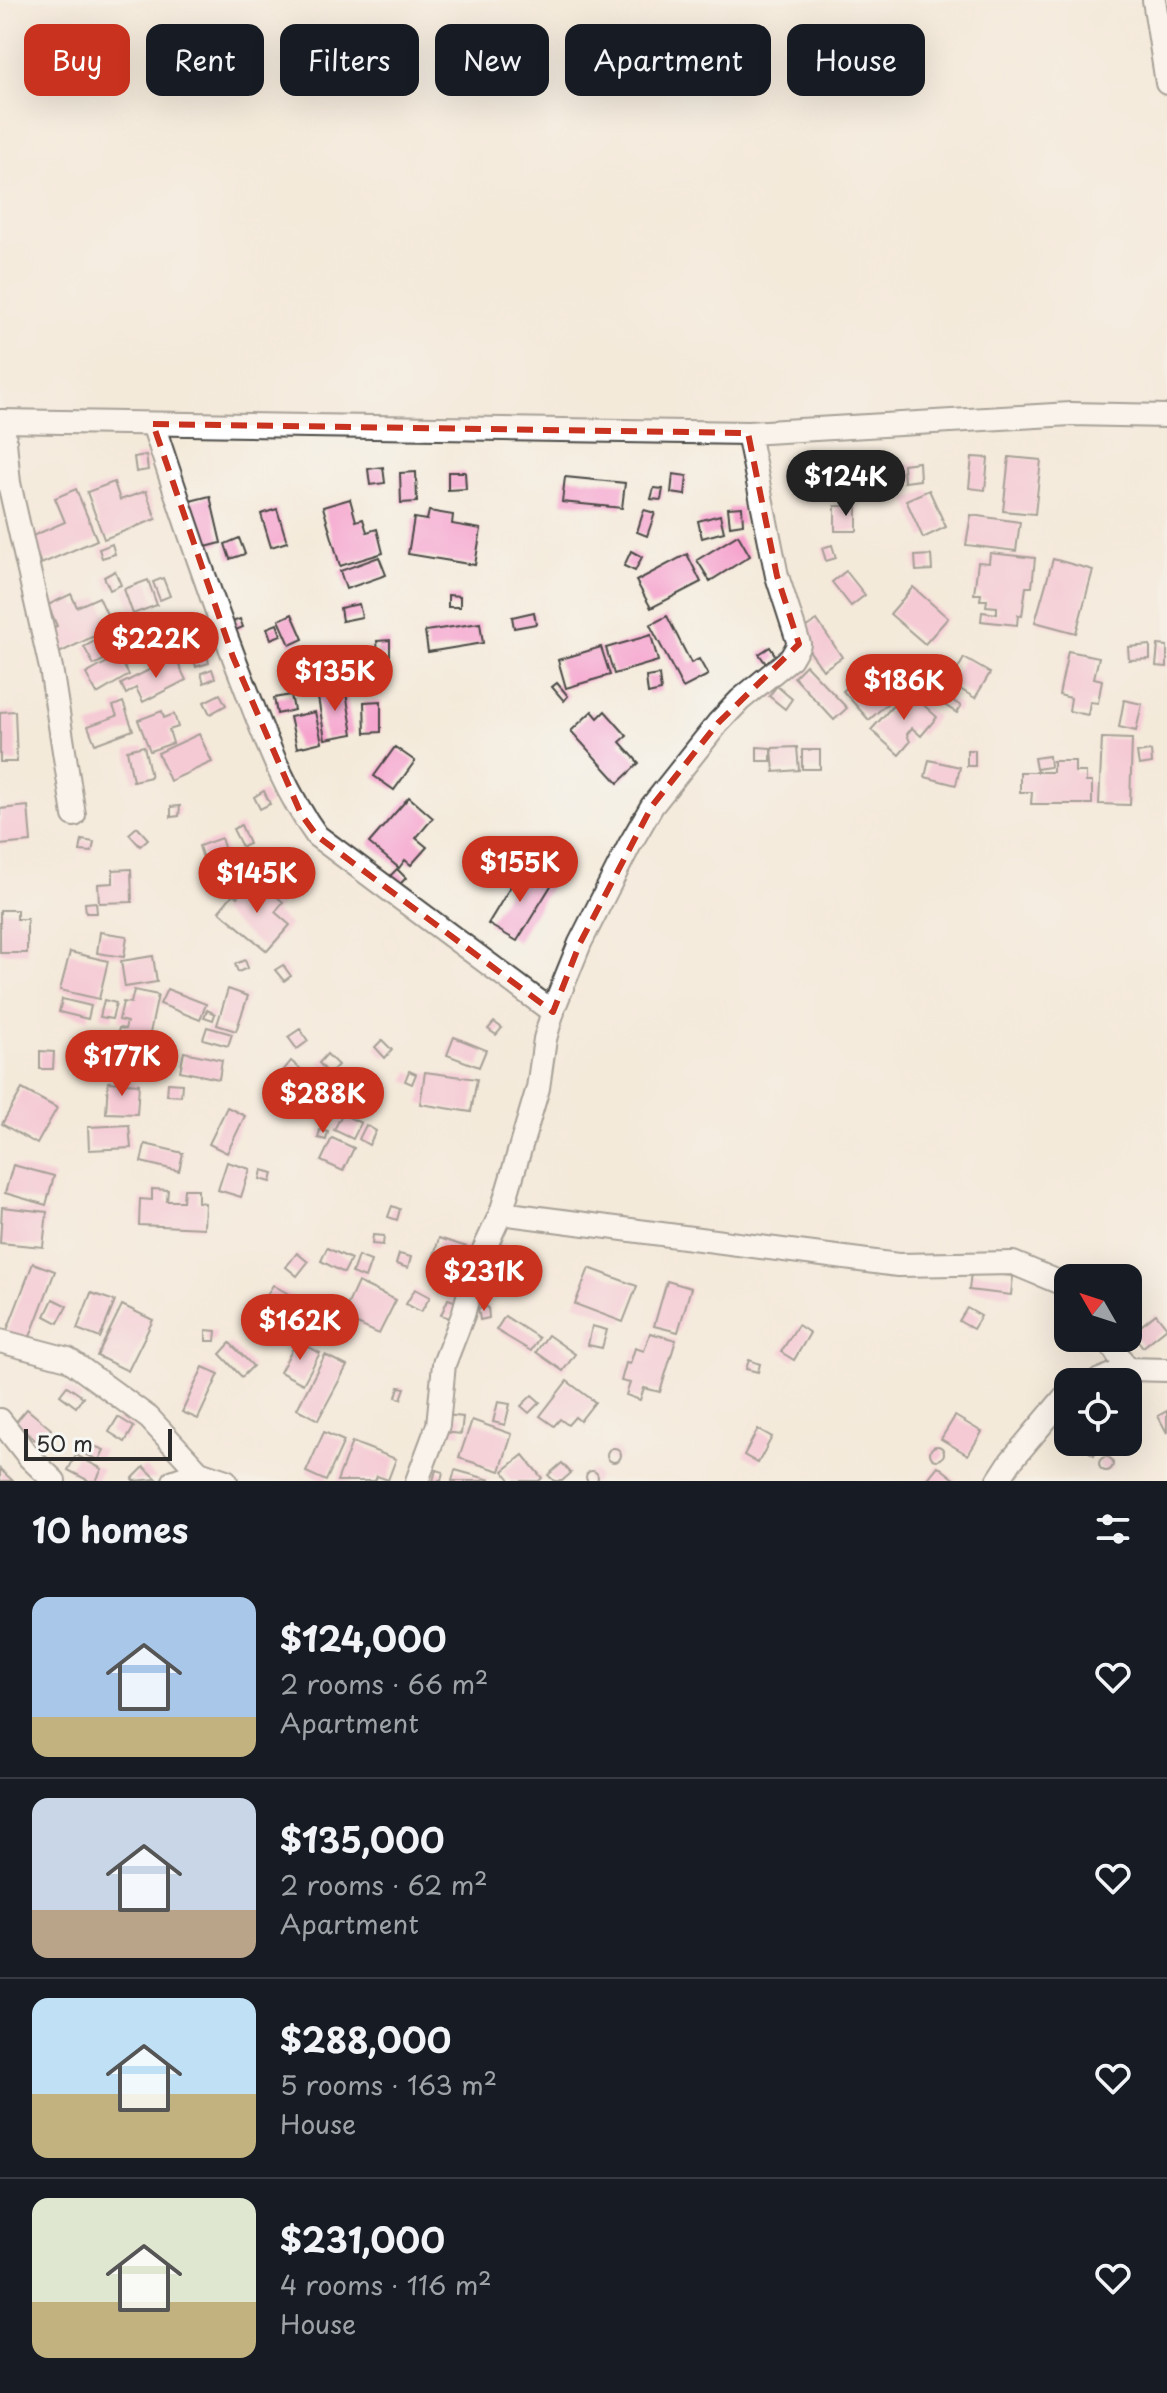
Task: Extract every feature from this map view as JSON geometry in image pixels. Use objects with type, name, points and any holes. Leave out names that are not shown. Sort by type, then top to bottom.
[{"type":"street","points":[[1154,0],[1167,83]]},
{"type":"street","points":[[74,815],[51,668],[9,483],[2,421],[748,433],[1055,415],[1167,416]]},
{"type":"street","points":[[153,424],[233,657],[279,773],[301,814],[317,836],[553,1012]]},
{"type":"street","points":[[417,1481],[438,1425],[444,1364],[463,1315],[476,1267],[501,1213],[538,1088],[545,1039],[580,943],[652,806],[718,723],[740,700],[791,658],[799,644],[777,576],[748,433]]},
{"type":"street","points":[[501,1213],[898,1265],[1013,1263],[1054,1280]]},
{"type":"street","points":[[0,1341],[68,1359],[149,1418],[199,1472],[226,1481]]},
{"type":"street","points":[[1142,1369],[1167,1370]]},
{"type":"street","points":[[998,1481],[1054,1410]]},
{"type":"street","points":[[0,1420],[29,1457],[54,1481]]},
{"type":"street","points":[[174,1481],[199,1472]]},
{"type":"highlighted area","points":[[153,424],[748,433],[777,576],[799,644],[718,723],[652,806],[580,943],[553,1012],[317,836],[301,814],[233,657]]},
{"type":"building","points":[[146,455],[148,470],[136,472],[134,457]]},
{"type":"building","points":[[972,457],[988,458],[985,490],[969,488]]},
{"type":"building","points":[[1009,457],[1041,460],[1035,514],[1003,511]]},
{"type":"building","points":[[919,462],[920,480],[904,482],[903,464]]},
{"type":"building","points":[[383,467],[385,483],[370,485],[368,469]]},
{"type":"building","points":[[416,472],[417,502],[401,503],[400,473]]},
{"type":"building","points":[[448,472],[465,472],[466,489],[448,490]]},
{"type":"building","points":[[673,474],[687,476],[685,495],[671,493]]},
{"type":"building","points":[[565,477],[625,483],[622,508],[562,502]]},
{"type":"building","points":[[114,482],[120,500],[146,491],[156,519],[104,539],[87,492]]},
{"type":"building","points":[[654,488],[663,489],[661,500],[651,499]]},
{"type":"building","points":[[76,489],[97,540],[41,564],[30,537],[65,522],[55,498]]},
{"type":"building","points":[[929,490],[946,527],[923,538],[906,500]]},
{"type":"building","points":[[210,496],[221,543],[198,549],[186,502]]},
{"type":"building","points":[[350,499],[356,521],[363,519],[367,532],[377,529],[383,553],[340,566],[323,507]]},
{"type":"building","points":[[835,506],[857,506],[857,531],[835,531]]},
{"type":"building","points":[[742,507],[743,524],[730,526],[728,508]]},
{"type":"building","points":[[277,509],[287,542],[271,547],[261,514]]},
{"type":"building","points":[[644,510],[655,513],[647,536],[637,532]]},
{"type":"building","points":[[429,511],[453,515],[452,524],[481,529],[475,565],[408,554],[414,518],[427,520]]},
{"type":"building","points":[[720,515],[724,532],[702,538],[698,521]]},
{"type":"building","points":[[971,515],[1020,522],[1016,551],[966,545]]},
{"type":"building","points":[[738,535],[750,556],[710,581],[697,560]]},
{"type":"building","points":[[239,538],[245,554],[230,559],[225,544]]},
{"type":"building","points":[[112,544],[115,554],[102,558],[99,549]]},
{"type":"building","points":[[832,545],[836,558],[826,561],[822,548]]},
{"type":"building","points":[[631,551],[642,557],[635,571],[624,566]]},
{"type":"building","points":[[990,553],[1035,558],[1032,587],[1026,587],[1022,616],[1018,615],[1017,625],[981,621],[982,612],[997,614],[997,607],[986,606],[987,600],[980,600],[981,594],[974,594],[978,562],[989,563]]},
{"type":"building","points":[[687,554],[701,582],[651,608],[636,581]]},
{"type":"building","points":[[931,555],[932,570],[916,571],[915,556]]},
{"type":"building","points":[[379,557],[386,575],[346,589],[340,571]]},
{"type":"building","points":[[1053,559],[1093,570],[1076,633],[1035,622]]},
{"type":"building","points":[[115,571],[121,585],[110,590],[104,577]]},
{"type":"building","points":[[846,571],[865,595],[851,606],[832,582]]},
{"type":"building","points":[[163,578],[170,596],[160,600],[153,582]]},
{"type":"building","points":[[148,580],[157,605],[133,614],[124,589]]},
{"type":"building","points":[[913,587],[948,618],[925,644],[890,614]]},
{"type":"building","points":[[71,594],[77,607],[99,597],[113,627],[55,655],[44,632],[57,626],[48,605]]},
{"type":"building","points":[[448,595],[460,596],[460,607],[448,607]]},
{"type":"building","points":[[359,604],[362,617],[342,621],[340,608]]},
{"type":"building","points":[[534,612],[536,624],[514,628],[512,617]]},
{"type":"building","points":[[292,614],[303,639],[290,645],[279,620]]},
{"type":"building","points":[[667,616],[691,663],[699,659],[708,675],[683,688],[650,625]]},
{"type":"building","points":[[240,619],[243,627],[236,630],[232,622]]},
{"type":"building","points":[[817,620],[842,657],[823,670],[797,633]]},
{"type":"building","points":[[480,623],[483,643],[428,652],[425,631]]},
{"type":"building","points":[[277,624],[281,635],[271,639],[267,628]]},
{"type":"building","points":[[111,632],[121,651],[94,665],[84,647]]},
{"type":"building","points":[[651,635],[658,661],[614,674],[606,648]]},
{"type":"building","points":[[390,640],[390,655],[378,656],[377,641]]},
{"type":"building","points":[[1150,645],[1150,659],[1129,660],[1128,647]]},
{"type":"building","points":[[1158,645],[1167,646],[1167,667],[1156,666]]},
{"type":"building","points":[[601,647],[610,675],[566,688],[558,660]]},
{"type":"building","points":[[770,647],[777,658],[767,665],[759,654]]},
{"type":"building","points":[[206,651],[209,663],[196,667],[193,654]]},
{"type":"building","points":[[1068,651],[1099,657],[1094,678],[1102,680],[1098,703],[1090,702],[1088,715],[1069,711],[1071,698],[1059,695]]},
{"type":"building","points":[[118,656],[129,675],[97,694],[86,674]]},
{"type":"building","points":[[175,657],[186,680],[143,702],[136,688],[126,694],[121,684]]},
{"type":"building","points":[[964,658],[990,673],[975,698],[950,683]]},
{"type":"building","points":[[319,659],[329,659],[329,670],[319,670]]},
{"type":"building","points":[[806,665],[847,708],[834,720],[794,677]]},
{"type":"building","points":[[212,669],[215,678],[204,683],[201,673]]},
{"type":"building","points":[[864,673],[890,701],[869,720],[843,691]]},
{"type":"building","points":[[659,675],[661,691],[648,694],[646,677]]},
{"type":"building","points":[[557,683],[568,696],[564,701],[552,687]]},
{"type":"building","points":[[777,686],[792,699],[785,709],[769,696]]},
{"type":"building","points":[[345,687],[353,734],[325,739],[317,692]]},
{"type":"building","points":[[907,690],[937,717],[921,736],[912,728],[907,734],[910,742],[899,755],[871,730]]},
{"type":"building","points":[[220,694],[226,705],[210,714],[204,702]]},
{"type":"building","points":[[291,695],[294,710],[277,714],[274,698]]},
{"type":"building","points":[[947,697],[961,706],[957,713],[943,704]]},
{"type":"building","points":[[1124,700],[1142,704],[1136,731],[1119,727]]},
{"type":"building","points":[[381,701],[381,732],[365,733],[364,702]]},
{"type":"building","points":[[123,702],[133,730],[95,744],[88,726],[117,716],[113,706]]},
{"type":"building","points":[[15,711],[17,762],[0,762],[0,712]]},
{"type":"building","points":[[162,711],[164,718],[174,714],[178,727],[169,730],[173,743],[150,751],[138,720]]},
{"type":"building","points":[[592,711],[598,718],[605,711],[627,736],[620,742],[639,763],[618,783],[571,731]]},
{"type":"building","points":[[315,712],[322,742],[297,748],[290,717]]},
{"type":"building","points":[[199,734],[212,762],[170,781],[158,753]]},
{"type":"building","points":[[1102,738],[1132,739],[1130,805],[1099,804]]},
{"type":"building","points":[[144,746],[151,777],[133,781],[127,750]]},
{"type":"building","points":[[395,747],[415,761],[394,790],[374,776]]},
{"type":"building","points":[[757,747],[771,748],[771,761],[757,761]]},
{"type":"building","points":[[797,747],[799,770],[774,772],[772,748]]},
{"type":"building","points":[[802,750],[820,750],[820,769],[802,769]]},
{"type":"building","points":[[967,750],[975,750],[975,766],[967,766]]},
{"type":"building","points":[[1151,751],[1152,763],[1139,765],[1137,753]]},
{"type":"building","points":[[1049,756],[1050,767],[1036,769],[1034,758]]},
{"type":"building","points":[[929,760],[960,767],[956,785],[925,777]]},
{"type":"building","points":[[1053,761],[1075,761],[1075,772],[1086,772],[1086,782],[1092,782],[1092,804],[1031,804],[1032,792],[1020,792],[1020,772],[1053,772]]},
{"type":"building","points":[[264,791],[270,804],[260,809],[254,797]]},
{"type":"building","points":[[409,797],[433,818],[416,838],[427,847],[411,865],[405,860],[399,868],[369,843]]},
{"type":"building","points":[[28,806],[31,842],[0,845],[0,809]]},
{"type":"building","points":[[180,806],[179,816],[171,817],[171,807]]},
{"type":"building","points":[[241,825],[249,844],[242,847],[233,829]]},
{"type":"building","points":[[137,827],[148,839],[140,846],[129,834]]},
{"type":"building","points":[[221,838],[231,869],[209,877],[199,846]]},
{"type":"building","points":[[82,840],[94,842],[92,852],[80,851]]},
{"type":"building","points":[[263,854],[267,863],[255,868],[251,859]]},
{"type":"building","points":[[523,866],[552,884],[517,941],[488,924]]},
{"type":"building","points":[[131,869],[132,902],[99,903],[98,884],[113,883],[113,870]]},
{"type":"building","points":[[397,869],[406,878],[398,886],[389,877]]},
{"type":"building","points":[[263,884],[283,902],[275,912],[290,925],[267,951],[219,911],[233,894],[237,897],[246,887],[254,894]]},
{"type":"building","points":[[96,902],[97,913],[86,913],[85,903]]},
{"type":"building","points":[[0,910],[17,910],[17,919],[27,919],[27,953],[0,953]]},
{"type":"building","points":[[100,932],[127,936],[124,957],[97,953]]},
{"type":"building","points":[[70,952],[108,961],[99,999],[60,990]]},
{"type":"building","points":[[153,956],[157,982],[125,987],[121,961]]},
{"type":"building","points":[[245,960],[248,968],[238,972],[235,964]]},
{"type":"building","points":[[283,965],[291,976],[284,981],[275,970]]},
{"type":"building","points":[[167,989],[206,1004],[200,1020],[160,1004]]},
{"type":"building","points":[[228,989],[248,996],[236,1031],[217,1025]]},
{"type":"building","points":[[134,990],[158,995],[146,1052],[115,1045],[119,1028],[125,1029],[127,1022],[119,1020],[123,1002],[131,1003]]},
{"type":"building","points":[[62,999],[91,1006],[88,1019],[59,1012]]},
{"type":"building","points":[[104,1000],[116,1003],[112,1019],[100,1017]]},
{"type":"building","points":[[207,1010],[215,1014],[213,1020],[204,1017]]},
{"type":"building","points":[[494,1022],[502,1028],[496,1035],[488,1029]]},
{"type":"building","points":[[207,1027],[232,1034],[228,1046],[203,1039]]},
{"type":"building","points":[[300,1029],[308,1041],[297,1049],[288,1037]]},
{"type":"building","points":[[454,1037],[486,1050],[479,1067],[447,1055]]},
{"type":"building","points":[[382,1040],[392,1050],[385,1058],[375,1047]]},
{"type":"building","points":[[40,1051],[54,1052],[53,1069],[40,1069]]},
{"type":"building","points":[[184,1052],[222,1060],[219,1079],[180,1071]]},
{"type":"building","points":[[327,1054],[338,1065],[329,1074],[319,1063]]},
{"type":"building","points":[[291,1061],[309,1076],[291,1100],[272,1085]]},
{"type":"building","points":[[409,1071],[416,1074],[412,1084],[405,1081]]},
{"type":"building","points":[[425,1072],[477,1079],[471,1112],[420,1104]]},
{"type":"building","points":[[311,1080],[324,1088],[329,1081],[347,1093],[326,1125],[295,1104]]},
{"type":"building","points":[[108,1082],[139,1084],[137,1114],[106,1113]]},
{"type":"building","points":[[168,1083],[182,1084],[181,1096],[167,1095]]},
{"type":"building","points":[[22,1089],[57,1108],[37,1144],[2,1124]]},
{"type":"building","points":[[227,1107],[245,1116],[227,1153],[209,1144]]},
{"type":"building","points":[[342,1114],[361,1123],[353,1139],[334,1130]]},
{"type":"building","points":[[129,1125],[131,1148],[89,1150],[88,1127]]},
{"type":"building","points":[[366,1125],[376,1131],[369,1145],[359,1139]]},
{"type":"building","points":[[320,1130],[328,1132],[326,1140],[318,1138]]},
{"type":"building","points":[[332,1138],[354,1148],[343,1171],[321,1161]]},
{"type":"building","points":[[145,1144],[183,1153],[179,1171],[141,1162]]},
{"type":"building","points":[[227,1162],[250,1169],[241,1197],[218,1190]]},
{"type":"building","points":[[13,1165],[54,1176],[46,1205],[5,1193]]},
{"type":"building","points":[[262,1170],[273,1173],[271,1182],[260,1179]]},
{"type":"building","points":[[152,1189],[168,1190],[167,1201],[183,1201],[184,1189],[198,1189],[198,1202],[205,1203],[204,1228],[139,1225],[140,1199],[152,1200]]},
{"type":"building","points":[[392,1206],[400,1209],[397,1220],[388,1217]]},
{"type":"building","points":[[2,1207],[47,1212],[43,1247],[0,1243]]},
{"type":"building","points":[[373,1235],[384,1236],[383,1245],[372,1244]]},
{"type":"building","points":[[439,1238],[473,1249],[465,1277],[431,1266]]},
{"type":"building","points":[[502,1244],[516,1251],[499,1284],[485,1277]]},
{"type":"building","points":[[327,1248],[351,1259],[344,1273],[321,1261]]},
{"type":"building","points":[[297,1253],[308,1262],[297,1276],[286,1267]]},
{"type":"building","points":[[399,1254],[411,1257],[408,1268],[396,1264]]},
{"type":"building","points":[[358,1256],[371,1261],[365,1278],[352,1273]]},
{"type":"building","points":[[33,1263],[55,1271],[28,1342],[6,1333]]},
{"type":"building","points":[[589,1268],[637,1286],[623,1322],[575,1304]]},
{"type":"building","points":[[971,1272],[1013,1276],[1011,1295],[969,1290]]},
{"type":"building","points":[[667,1281],[691,1288],[678,1332],[654,1326]]},
{"type":"building","points":[[358,1282],[396,1300],[379,1334],[342,1317]]},
{"type":"building","points":[[273,1285],[301,1301],[290,1319],[262,1303]]},
{"type":"building","points":[[415,1289],[430,1297],[421,1312],[406,1304]]},
{"type":"building","points":[[91,1293],[115,1301],[100,1338],[77,1329]]},
{"type":"building","points":[[53,1299],[67,1306],[58,1323],[45,1316]]},
{"type":"building","points":[[448,1299],[457,1302],[450,1318],[441,1315]]},
{"type":"building","points":[[122,1305],[153,1320],[128,1371],[97,1356]]},
{"type":"building","points":[[488,1307],[489,1318],[480,1320],[478,1308]]},
{"type":"building","points":[[967,1308],[981,1316],[973,1329],[959,1321]]},
{"type":"building","points":[[1156,1314],[1167,1328],[1143,1347],[1142,1325]]},
{"type":"building","points":[[505,1316],[539,1338],[531,1351],[496,1330]]},
{"type":"building","points":[[798,1325],[810,1333],[794,1360],[781,1352]]},
{"type":"building","points":[[592,1326],[607,1330],[602,1348],[588,1345]]},
{"type":"building","points":[[206,1330],[216,1331],[215,1341],[206,1341]]},
{"type":"building","points":[[650,1333],[676,1340],[660,1392],[644,1388],[640,1400],[626,1395],[630,1383],[621,1381],[626,1363],[630,1364],[635,1348],[644,1351]]},
{"type":"building","points":[[548,1335],[575,1354],[563,1371],[536,1352]]},
{"type":"building","points":[[297,1341],[320,1353],[303,1384],[280,1372]]},
{"type":"building","points":[[230,1343],[253,1366],[242,1377],[220,1354]]},
{"type":"building","points":[[325,1355],[347,1366],[318,1420],[297,1409]]},
{"type":"building","points":[[749,1360],[760,1364],[758,1372],[746,1369]]},
{"type":"building","points":[[203,1367],[219,1374],[198,1419],[182,1412]]},
{"type":"building","points":[[567,1381],[595,1402],[580,1421],[575,1417],[568,1425],[560,1419],[554,1426],[540,1416]]},
{"type":"building","points":[[67,1386],[83,1397],[76,1407],[60,1395]]},
{"type":"building","points":[[399,1387],[405,1388],[401,1399],[396,1397]]},
{"type":"building","points":[[532,1395],[540,1402],[529,1413],[521,1406]]},
{"type":"building","points":[[498,1402],[510,1404],[505,1425],[493,1422]]},
{"type":"building","points":[[27,1409],[51,1429],[39,1443],[15,1423]]},
{"type":"building","points":[[1167,1411],[1167,1433],[1158,1416]]},
{"type":"building","points":[[446,1415],[463,1417],[461,1434],[444,1432]]},
{"type":"building","points":[[955,1416],[982,1432],[968,1455],[941,1439]]},
{"type":"building","points":[[118,1417],[134,1427],[125,1442],[109,1432]]},
{"type":"building","points":[[472,1420],[512,1434],[500,1471],[459,1458]]},
{"type":"building","points":[[758,1429],[772,1437],[758,1463],[744,1455]]},
{"type":"building","points":[[324,1432],[344,1441],[326,1481],[306,1472]]},
{"type":"building","points":[[84,1442],[104,1450],[99,1460],[79,1452]]},
{"type":"building","points":[[352,1442],[396,1459],[388,1480],[377,1476],[375,1481],[337,1481]]},
{"type":"building","points":[[937,1446],[944,1453],[937,1460],[930,1453]]},
{"type":"building","points":[[614,1448],[621,1455],[614,1462],[607,1455]]},
{"type":"building","points":[[76,1455],[102,1469],[96,1481],[89,1481],[68,1470]]},
{"type":"building","points":[[523,1455],[542,1478],[539,1481],[511,1481],[503,1471]]},
{"type":"building","points":[[1106,1457],[1113,1464],[1106,1471],[1099,1464]]},
{"type":"building","points":[[562,1463],[571,1473],[562,1481],[554,1481],[548,1475]]},
{"type":"building","points":[[938,1466],[957,1481],[926,1481]]},
{"type":"building","points":[[144,1467],[157,1479],[134,1481],[132,1479]]},
{"type":"building","points":[[0,1469],[13,1481],[0,1481]]},
{"type":"building","points":[[436,1470],[443,1472],[441,1481],[433,1481]]},
{"type":"building","points":[[455,1470],[491,1480],[491,1481],[452,1481]]},
{"type":"building","points":[[588,1473],[596,1473],[596,1481],[588,1481]]}]
